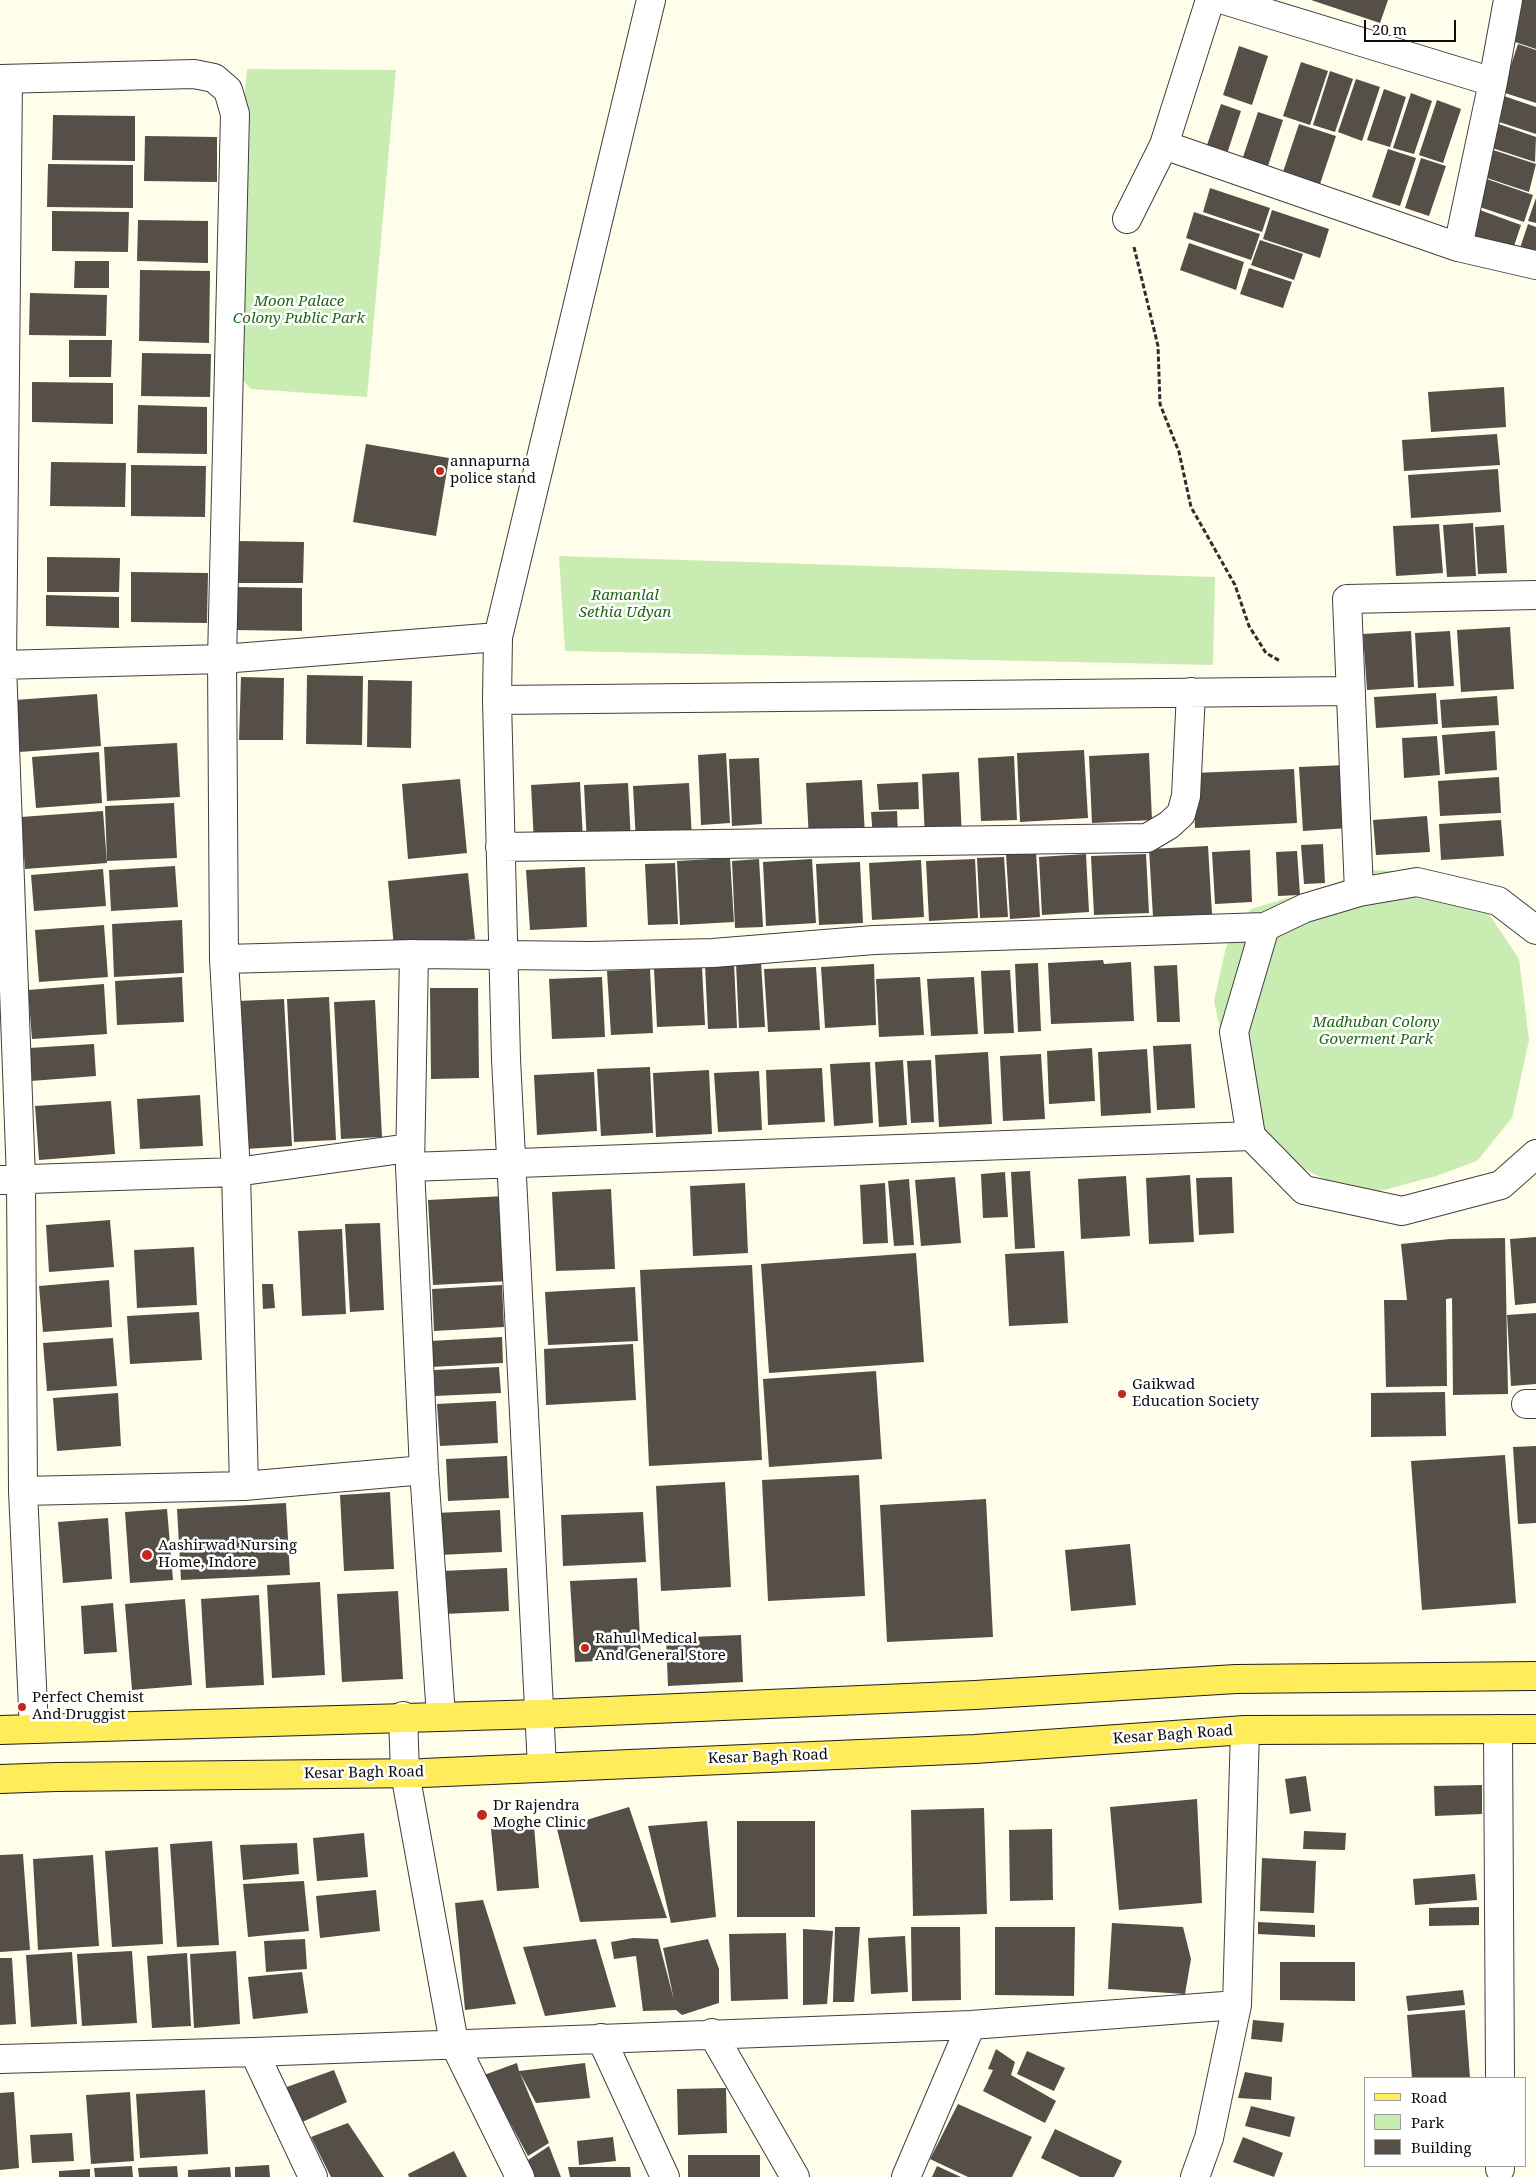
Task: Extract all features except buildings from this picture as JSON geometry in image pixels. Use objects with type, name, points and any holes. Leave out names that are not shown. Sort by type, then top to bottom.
[{"type":"main road","points":[[0,1730],[403,1716],[540,1714],[975,1695],[1236,1679],[1536,1676]]},
{"type":"main road","name":"Kesar Bagh Road","points":[[0,1779],[56,1776],[405,1773],[975,1749],[1245,1730],[1536,1729]]},
{"type":"street","points":[[542,1767],[510,1162],[502,954],[497,700],[498,637],[652,0]]},
{"type":"street","points":[[1126,219],[1164,145],[1210,0]]},
{"type":"street","points":[[1224,0],[1493,82]]},
{"type":"street","points":[[1458,247],[1493,82],[1508,0]]},
{"type":"street","points":[[34,1729],[22,1491],[11,1180],[1,665],[4,79],[194,74],[214,78],[228,90],[235,114],[236,141],[222,659],[224,959],[236,1172],[244,1486]]},
{"type":"street","points":[[1164,145],[1458,247],[1536,265]]},
{"type":"street","points":[[1359,892],[1346,599],[1536,595]]},
{"type":"street","points":[[1,665],[222,659],[498,637]]},
{"type":"street","points":[[497,700],[1351,691]]},
{"type":"street","points":[[500,847],[1147,838],[1169,825],[1180,814],[1186,796],[1191,692]]},
{"type":"street","points":[[224,959],[414,954],[590,956],[713,953],[874,940],[1265,926],[1305,908],[1359,892],[1417,882],[1498,900],[1536,930]]},
{"type":"street","points":[[1265,926],[1234,1032],[1251,1136],[1304,1190],[1402,1211],[1502,1185],[1536,1154]]},
{"type":"street","points":[[414,954],[410,1158],[424,1470],[441,1716]]},
{"type":"street","points":[[11,1180],[236,1172],[410,1158],[510,1162],[1251,1136]]},
{"type":"street","points":[[22,1491],[244,1486],[424,1470]]},
{"type":"street","points":[[403,1716],[405,1773],[454,2043],[520,2177]]},
{"type":"street","points":[[1498,1729],[1500,2077]]},
{"type":"street","points":[[1195,2177],[1209,2138],[1237,2005],[1245,1730]]},
{"type":"street","points":[[0,2058],[254,2052],[712,2033],[971,2025],[1237,2005]]},
{"type":"street","points":[[906,2177],[971,2025]]},
{"type":"street","points":[[712,2033],[795,2177]]},
{"type":"street","points":[[602,2038],[665,2177]]},
{"type":"street","points":[[254,2052],[313,2177]]},
{"type":"path","points":[[1126,219],[1158,346],[1160,404],[1179,452],[1191,507],[1235,586],[1249,626],[1266,653],[1282,662]]},
{"type":"green space","name":"Moon Palace Colony Public Park","points":[[247,69],[396,70],[367,397],[251,389],[220,356]]},
{"type":"green space","name":"Ramanlal Sethia Udyan","points":[[559,556],[1215,577],[1213,665],[565,651]]},
{"type":"green space","name":"Madhuban Colony Goverment Park","points":[[1370,870],[1438,873],[1487,911],[1519,959],[1529,1040],[1512,1118],[1477,1161],[1436,1176],[1369,1194],[1322,1178],[1272,1152],[1241,1124],[1214,1001],[1226,947],[1251,909],[1327,886]]},
{"type":"place","name":"annapurna police stand","points":[[440,471]]},
{"type":"place","name":"Gaikwad Education Society","points":[[1122,1394]]},
{"type":"place","name":"Aashirwad Nursing Home, Indore","points":[[147,1555]]},
{"type":"place","name":"Rahul Medical And General Store","points":[[585,1648]]},
{"type":"place","name":"Perfect Chemist And Druggist","points":[[22,1707]]},
{"type":"place","name":"Dr Rajendra Moghe Clinic","points":[[482,1815]]}]
